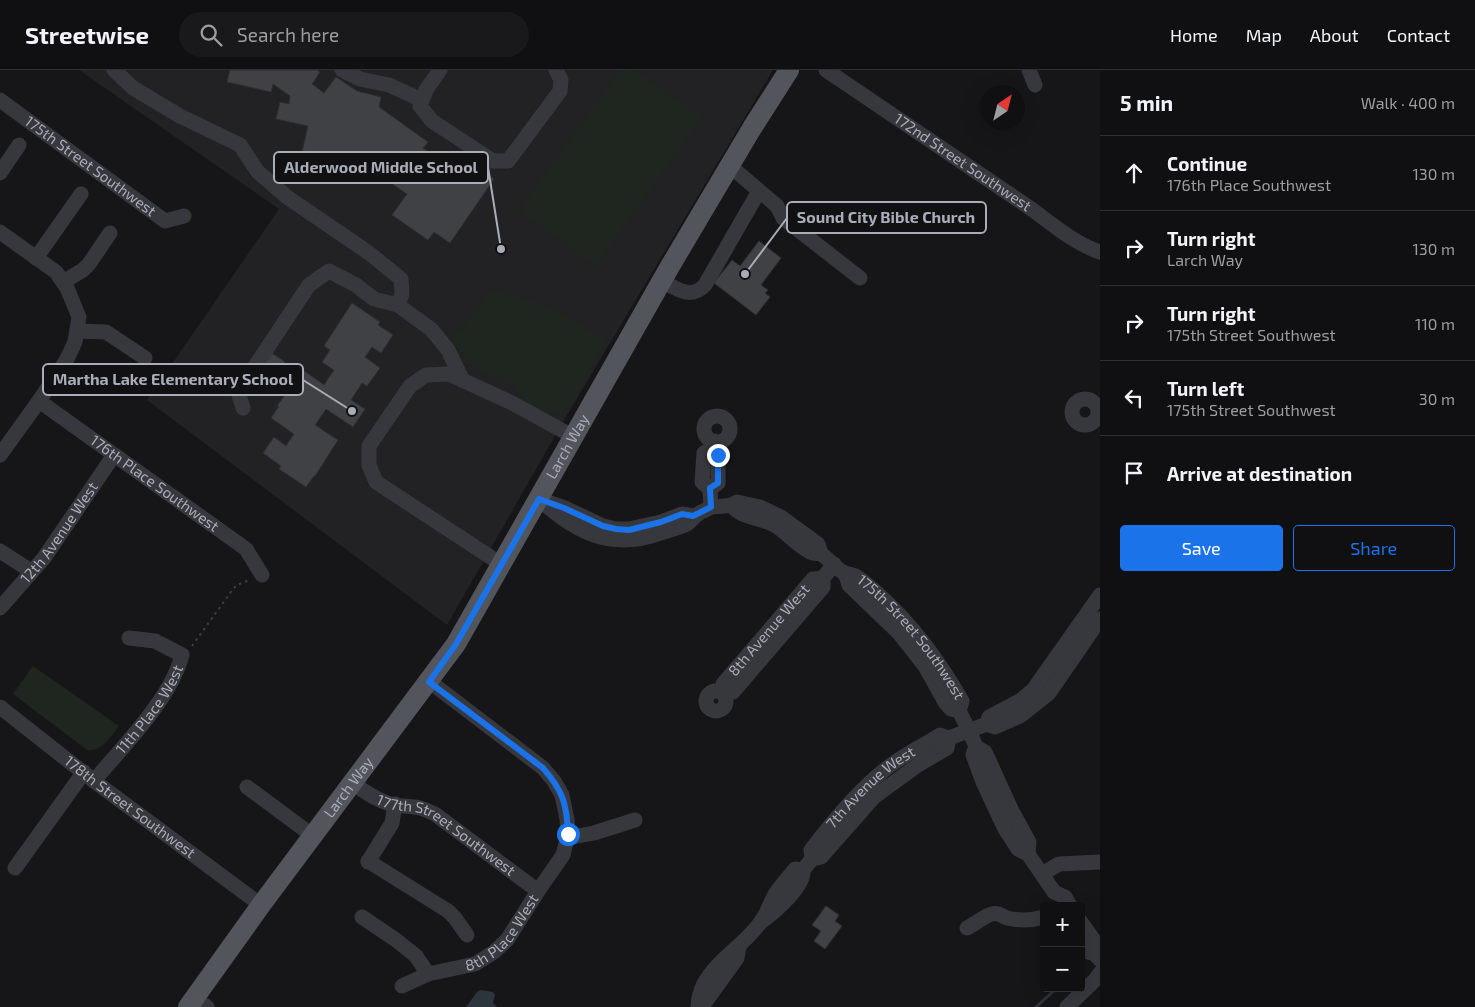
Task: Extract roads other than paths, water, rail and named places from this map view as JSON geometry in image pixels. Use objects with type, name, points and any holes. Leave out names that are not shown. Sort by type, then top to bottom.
[{"type":"main road","name":"Larch Way","points":[[196,1004],[261,905],[456,644],[662,281],[789,70]]},
{"type":"street","points":[[114,70],[133,88],[180,116],[240,145],[258,172],[287,197],[369,253],[401,279],[402,294],[398,305]]},
{"type":"street","points":[[342,70],[360,79],[389,85],[422,100]]},
{"type":"street","points":[[440,70],[426,90],[420,106],[432,121],[493,161],[508,161],[560,91],[561,80],[556,70]]},
{"type":"street","name":"172nd Street Southwest","points":[[826,70],[1056,227],[1092,250],[1100,252]]},
{"type":"street","points":[[1029,70],[1035,85]]},
{"type":"street","name":"175th Street Southwest","points":[[0,100],[165,221],[184,216]]},
{"type":"street","points":[[0,173],[19,145]]},
{"type":"street","points":[[730,166],[777,206],[783,218],[860,278]]},
{"type":"street","points":[[662,281],[684,292],[693,294],[699,291],[714,270],[759,191]]},
{"type":"street","points":[[36,258],[81,194]]},
{"type":"street","points":[[0,232],[56,272],[67,288],[78,324],[75,342],[67,359],[0,455]]},
{"type":"street","points":[[63,282],[89,264],[110,233]]},
{"type":"street","points":[[243,408],[238,392],[310,286],[329,271],[356,285],[374,299],[398,305],[432,330],[448,350],[463,381]]},
{"type":"street","points":[[78,324],[106,332],[145,358]]},
{"type":"street","points":[[502,564],[376,482],[369,465],[369,446],[410,386],[426,376],[449,374],[512,403],[574,437]]},
{"type":"street","name":"176th Place Southwest","points":[[39,401],[246,549],[262,575]]},
{"type":"street","points":[[711,507],[710,488],[718,483],[718,455],[713,444]]},
{"type":"street","name":"12th Avenue West","points":[[0,608],[44,558],[114,455]]},
{"type":"street","name":"175th Street Southwest","points":[[539,499],[603,526],[629,530],[661,522],[682,514],[693,516],[711,507],[732,506],[741,514],[760,518],[775,526],[811,552],[821,554],[839,569],[849,585],[899,632],[925,666],[946,702],[951,708],[959,711],[976,747],[985,752],[1029,842],[1028,854],[1042,874],[1055,899],[1065,897],[1068,902]]},
{"type":"street","points":[[0,551],[31,571]]},
{"type":"street","name":"8th Avenue West","points":[[724,692],[723,684],[814,579],[823,578],[839,569]]},
{"type":"street","name":"7th Avenue West","points":[[987,724],[989,717],[1021,700],[1033,690],[1100,595]]},
{"type":"street","name":"7th Avenue West","points":[[699,1007],[698,999],[710,974],[724,957],[739,947],[762,921],[776,912],[800,883],[807,864],[821,857],[874,797],[918,765],[947,748],[949,738],[987,724],[995,727],[1020,716],[1049,692],[1100,619]]},
{"type":"street","name":"11th Place West","points":[[15,868],[89,776],[146,720],[178,670],[182,655],[155,640],[129,638]]},
{"type":"street","name":"8th Place West","points":[[402,986],[428,974],[475,964],[494,952],[507,940],[563,855],[567,838],[567,819],[562,795],[554,781],[543,768],[429,682]]},
{"type":"street","name":"178th Street Southwest","points":[[0,708],[261,905]]},
{"type":"street","name":"177th Street Southwest","points":[[352,783],[370,796],[395,804],[423,807],[538,891]]},
{"type":"street","points":[[247,787],[313,836]]},
{"type":"street","points":[[395,804],[392,823],[368,861],[448,911],[467,935]]},
{"type":"street","points":[[567,838],[594,833],[635,820]]},
{"type":"street","points":[[1042,874],[1059,864],[1100,862]]},
{"type":"street","points":[[967,928],[991,914],[999,914],[1006,918],[1019,920],[1040,918]]},
{"type":"street","points":[[362,917],[416,956],[428,974]]},
{"type":"street","points":[[1085,928],[1096,944],[1098,957]]},
{"type":"street","points":[[1082,947],[1085,951],[1098,957]]},
{"type":"street","points":[[1067,1007],[1100,974]]},
{"type":"waterway","points":[[1036,1007],[1053,992]]},
{"type":"place","name":"Alderwood Middle School","points":[[501,249]]},
{"type":"place","name":"Sound City Bible Church","points":[[745,274]]},
{"type":"place","name":"Martha Lake Elementary School","points":[[352,411]]}]
